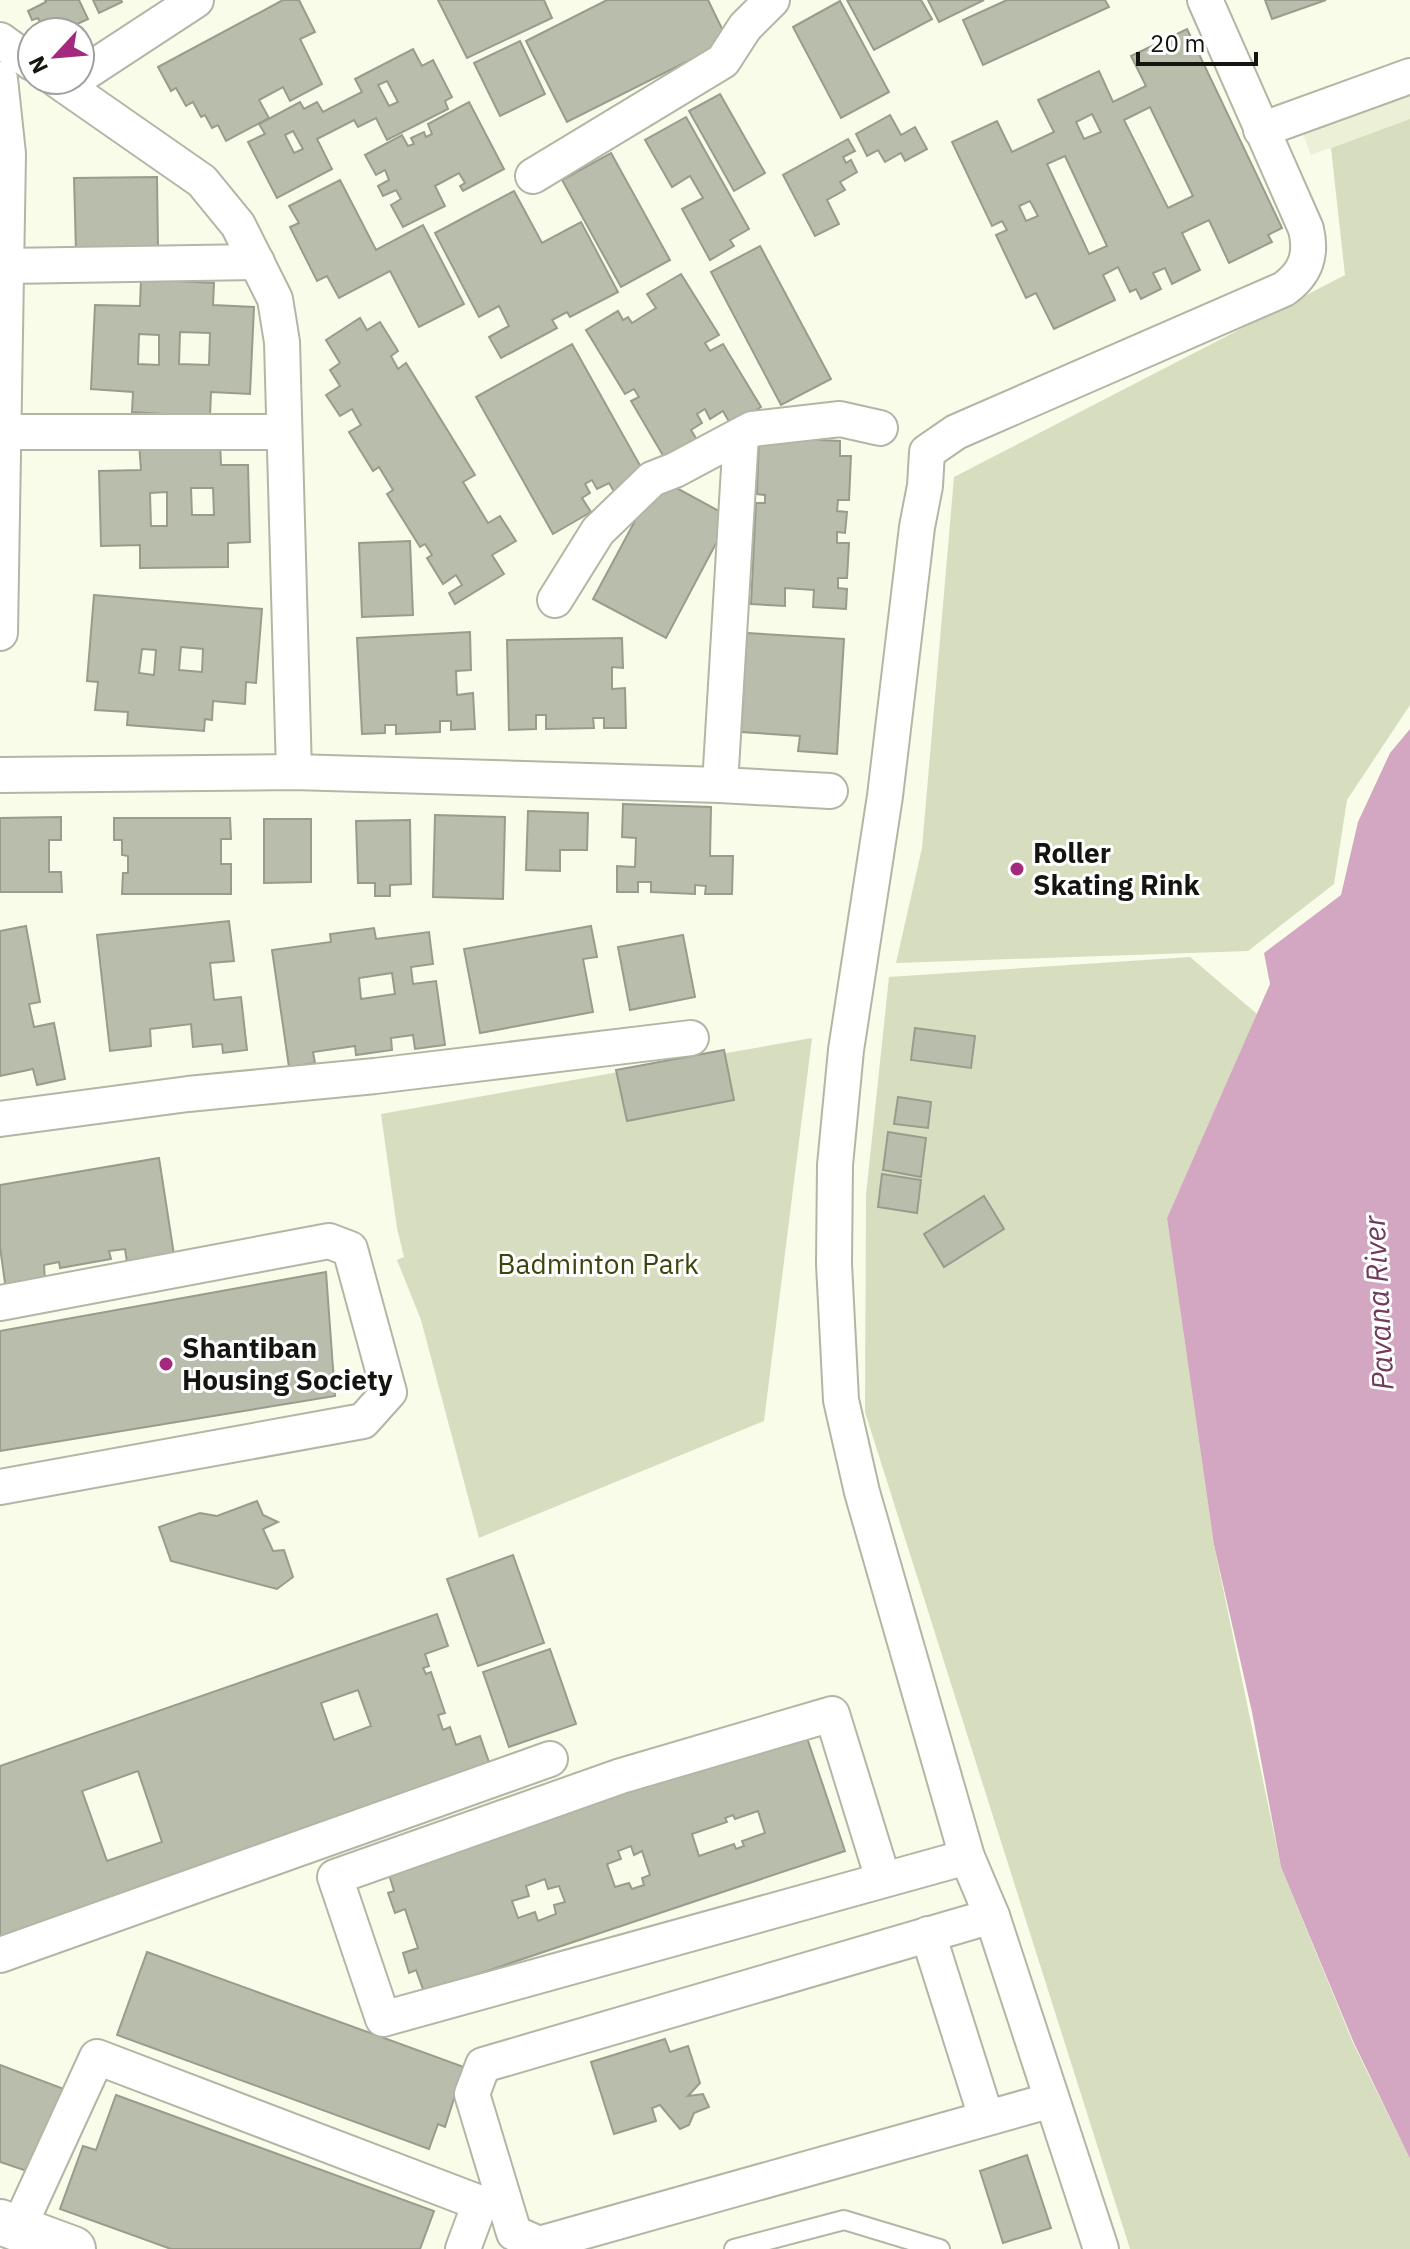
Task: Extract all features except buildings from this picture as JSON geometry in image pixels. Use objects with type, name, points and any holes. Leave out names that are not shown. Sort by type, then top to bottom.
[{"type":"main road","points":[[9,2226],[73,2249]]},
{"type":"street","points":[[96,63],[196,0]]},
{"type":"street","points":[[533,176],[723,61],[745,27],[772,0]]},
{"type":"street","points":[[1101,2249],[992,1916],[967,1857],[862,1492],[841,1400],[834,1264],[835,1165],[846,1050],[885,796],[927,452],[956,432],[1284,289],[1296,281],[1309,257],[1306,229],[1205,0]]},
{"type":"street","points":[[1261,130],[1410,76]]},
{"type":"street","points":[[0,79],[8,154],[0,633]]},
{"type":"street","points":[[90,96],[202,181],[238,225],[275,299],[282,342],[294,772]]},
{"type":"street","points":[[6,266],[257,262]]},
{"type":"street","points":[[555,600],[598,531],[652,479],[752,429],[840,419],[880,428]]},
{"type":"street","points":[[4,432],[284,432]]},
{"type":"street","points":[[720,785],[741,435]]},
{"type":"street","points":[[0,775],[294,772],[830,791]]},
{"type":"street","points":[[0,1119],[188,1094],[375,1076],[691,1038]]},
{"type":"street","points":[[0,1303],[329,1241],[350,1249],[389,1392],[363,1421],[0,1487]]},
{"type":"street","points":[[883,1879],[832,1714],[621,1776],[335,1877],[383,2019],[967,1857]]},
{"type":"street","points":[[0,1955],[550,1759]]},
{"type":"street","points":[[992,1916],[483,2065],[472,2094],[504,2206],[514,2233],[539,2244],[1052,2100]]},
{"type":"street","points":[[928,1934],[986,2117]]},
{"type":"street","points":[[9,2226],[97,2057],[480,2203],[463,2249]]},
{"type":"lane","points":[[734,2249],[844,2220],[940,2249]]},
{"type":"shaded area","points":[[1410,77],[1410,119],[1311,155],[1297,117]]},
{"type":"green space","points":[[1410,119],[1410,705],[1347,800],[1334,884],[1248,951],[896,963],[922,848],[954,477],[1345,275],[1331,148]]},
{"type":"green space","points":[[1190,957],[1257,1014],[1167,1218],[1214,1545],[1281,1867],[1353,2043],[1410,2159],[1410,2249],[1130,2249],[865,1412],[866,1195],[889,977]]},
{"type":"green space","name":"Badminton Park","points":[[812,1038],[764,1421],[479,1538],[421,1320],[397,1260],[404,1257],[381,1114]]},
{"type":"water","name":"Pavana River","points":[[1410,729],[1410,2159],[1354,2043],[1281,1867],[1252,1712],[1214,1545],[1167,1218],[1270,984],[1264,953],[1341,895],[1358,822],[1390,753]]},
{"type":"place","name":"Roller Skating Rink","points":[[1017,869]]},
{"type":"place","name":"Shantiban Housing Society","points":[[166,1364]]}]
